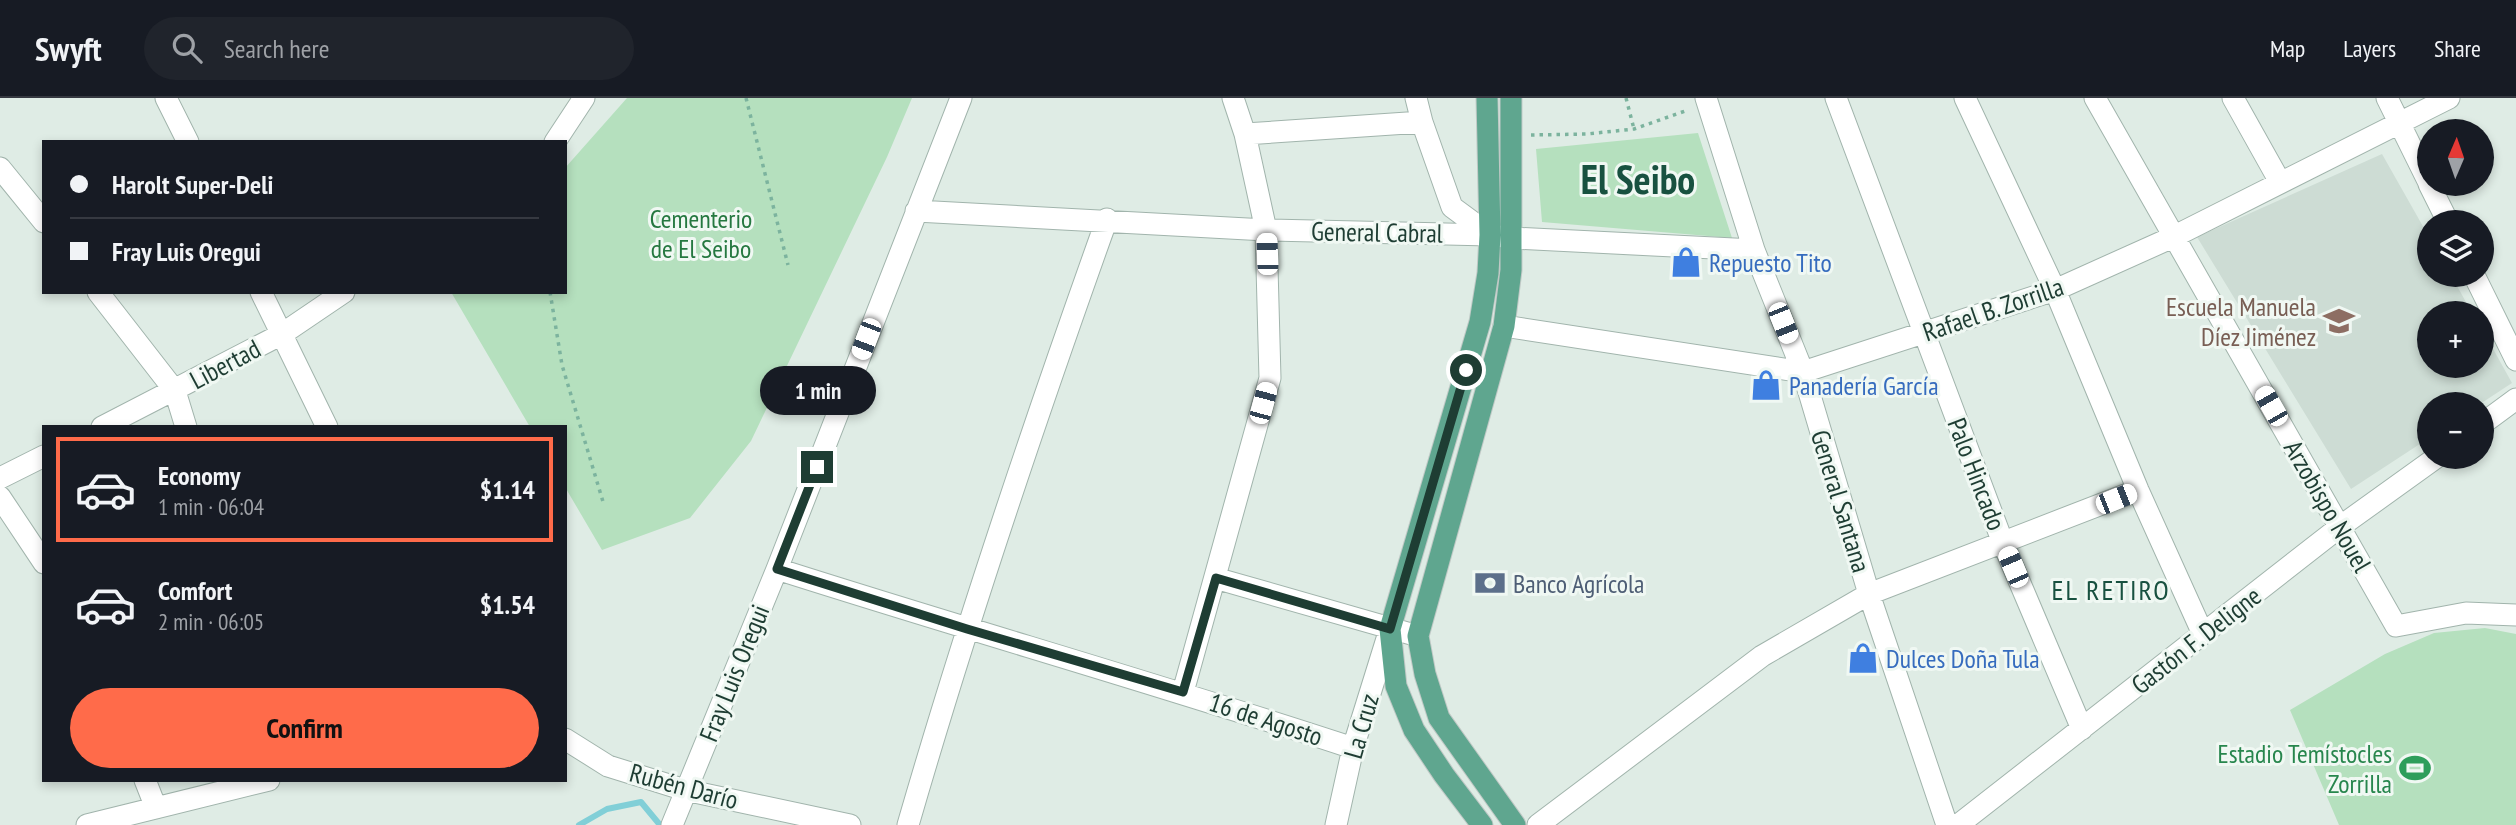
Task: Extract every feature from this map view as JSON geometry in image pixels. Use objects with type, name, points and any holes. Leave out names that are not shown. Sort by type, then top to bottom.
[{"type":"main road","points":[[1482,825],[1414,730],[1396,686],[1390,629],[1480,322],[1488,273],[1490,235],[1487,98]]},
{"type":"main road","points":[[1511,98],[1512,238],[1504,326],[1418,636],[1425,674],[1439,718],[1515,825]]},
{"type":"street","points":[[166,98],[187,140]]},
{"type":"street","points":[[556,140],[584,98]]},
{"type":"street","name":"Fray Luis Oregui","points":[[674,822],[777,569],[961,98]]},
{"type":"street","points":[[1183,692],[1270,378],[1266,230],[1245,134],[1233,98]]},
{"type":"street","points":[[1416,98],[1452,207],[1490,235]]},
{"type":"street","name":"Palo Hincado","points":[[1836,98],[2004,543],[2082,729]]},
{"type":"street","points":[[1965,98],[2055,290],[2138,490],[2203,634]]},
{"type":"street","name":"Arzobispo Nouel","points":[[2095,98],[2396,626],[2466,613],[2516,615]]},
{"type":"street","points":[[2233,98],[2280,182]]},
{"type":"street","points":[[2387,98],[2417,159]]},
{"type":"street","name":"Rafael B. Zorrilla","points":[[1504,326],[1802,372],[2055,290],[2173,237],[2449,98]]},
{"type":"street","name":"General Santana","points":[[1713,100],[1754,250],[1802,372],[1869,594],[1947,825]]},
{"type":"street","points":[[1245,134],[1422,122]]},
{"type":"street","points":[[0,168],[42,220]]},
{"type":"street","name":"General Cabral","points":[[916,211],[1107,219],[1266,230],[1490,235],[1754,250]]},
{"type":"street","points":[[908,825],[967,629],[1035,419],[1107,219]]},
{"type":"street","points":[[2480,287],[2516,360]]},
{"type":"street","points":[[101,294],[175,391],[185,425]]},
{"type":"street","points":[[262,294],[326,425]]},
{"type":"street","name":"Libertad","points":[[106,425],[282,334],[341,294]]},
{"type":"street","points":[[2494,415],[2516,399]]},
{"type":"street","points":[[0,478],[42,457]]},
{"type":"street","name":"Gastón F. Deligne","points":[[1958,825],[2341,527],[2421,469]]},
{"type":"street","points":[[1538,825],[1762,656],[1869,594],[2138,490]]},
{"type":"street","points":[[0,497],[42,560]]},
{"type":"street","name":"16 de Agosto","points":[[777,569],[967,629],[1183,692],[1353,748]]},
{"type":"street","points":[[1216,578],[1418,636]]},
{"type":"street","name":"La Cruz","points":[[1336,825],[1353,748],[1390,629]]},
{"type":"street","name":"Rubén Darío","points":[[567,740],[608,766],[685,790],[850,825]]},
{"type":"street","points":[[146,782],[156,808]]},
{"type":"street","points":[[86,825],[261,782]]},
{"type":"path","points":[[746,98],[789,265]]},
{"type":"path","points":[[1626,98],[1634,129]]},
{"type":"path","points":[[1512,135],[1587,134],[1634,129],[1713,100]]},
{"type":"path","points":[[550,294],[562,365],[604,505]]},
{"type":"shaded area","name":"Escuela Manuela Díez Jiménez","points":[[2382,154],[2417,216],[2417,287],[2458,287],[2465,301],[2417,301],[2417,378],[2494,378],[2494,351],[2512,383],[2494,395],[2494,392],[2417,392],[2417,446],[2351,489],[2197,237]]},
{"type":"green space","name":"Cementerio de El Seibo","points":[[627,98],[912,98],[887,157],[751,441],[690,518],[602,550],[567,490],[567,425],[529,425],[452,294],[567,294],[567,166]]},
{"type":"green space","points":[[1698,133],[1732,238],[1542,222],[1536,149]]},
{"type":"green space","name":"Estadio Temístocles Zorrilla","points":[[2485,628],[2516,634],[2516,825],[2339,825],[2290,710],[2385,654],[2434,633]]},
{"type":"waterway","points":[[579,825],[607,809],[641,802],[660,825]]},
{"type":"place","name":"Repuesto Tito","points":[[1686,262]]},
{"type":"place","name":"Escuela Manuela Díez Jiménez","points":[[2339,321]]},
{"type":"place","name":"Panadería García","points":[[1766,385]]},
{"type":"place","name":"Banco Agrícola","points":[[1490,583]]},
{"type":"place","name":"Dulces Doña Tula","points":[[1863,658]]},
{"type":"place","name":"Estadio Temístocles Zorrilla","points":[[2415,768]]},
{"type":"district","name":"El Seibo","points":[[1638,179]]},
{"type":"district","name":"EL RETIRO","points":[[2111,589]]},
{"type":"route","points":[[817,467],[777,569],[967,629],[1183,692],[1216,578],[1390,629],[1466,370]]}]
